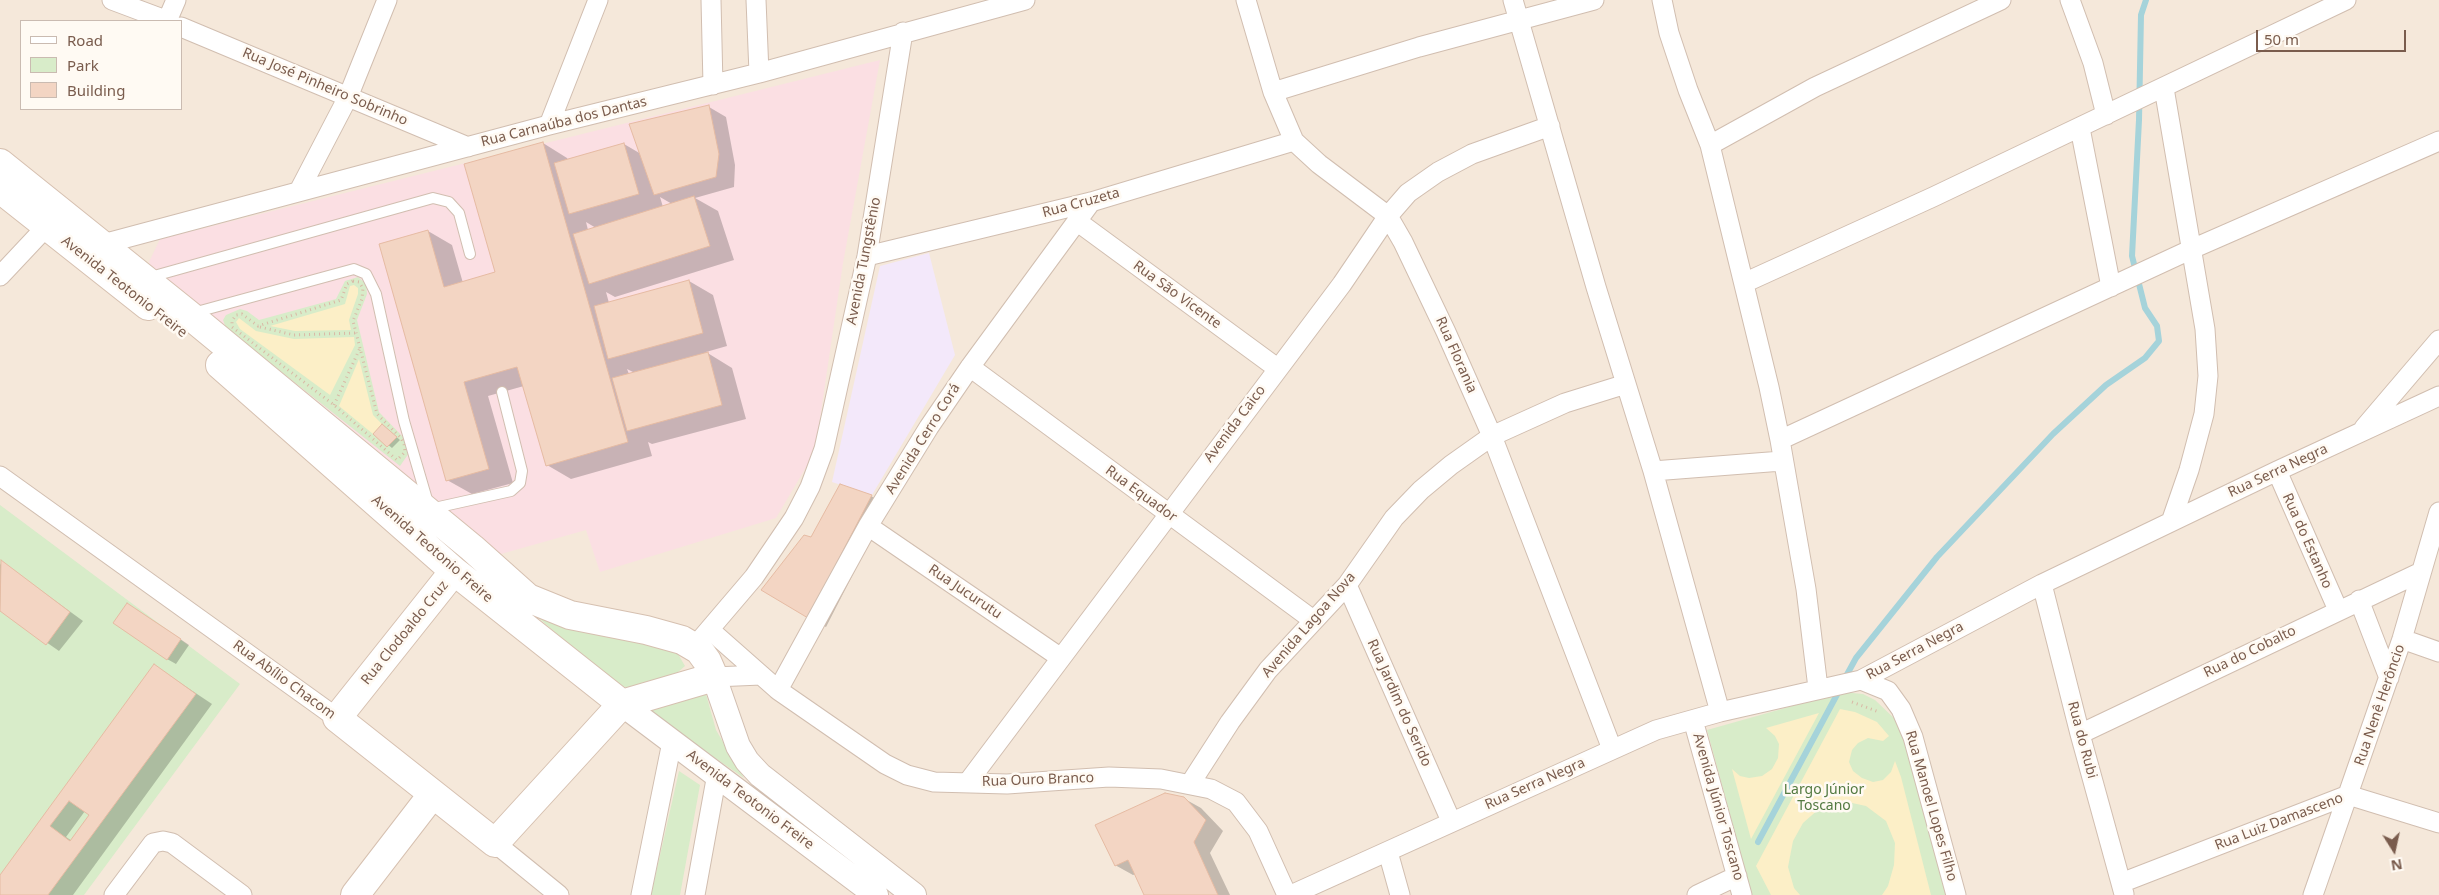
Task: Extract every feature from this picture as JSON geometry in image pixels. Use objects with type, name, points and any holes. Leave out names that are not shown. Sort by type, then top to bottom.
[{"type":"main road","name":"Avenida Teotonio Freire","points":[[0,163],[59,212],[104,244],[144,279],[432,513],[528,598],[570,614],[646,630],[702,638],[707,661],[714,678]]},
{"type":"main road","name":"Avenida Teotonio Freire","points":[[0,189],[181,331],[454,571],[622,704]]},
{"type":"main road","name":"Rua Clodoaldo Cruz","points":[[337,718],[454,571]]},
{"type":"main road","points":[[495,843],[622,704],[714,678]]},
{"type":"main road","name":"Rua Abílio Chacom","points":[[337,718],[495,843]]},
{"type":"main road","points":[[355,895],[432,795]]},
{"type":"street","points":[[112,0],[165,20]]},
{"type":"street","points":[[168,20],[176,0]]},
{"type":"street","points":[[299,192],[348,97],[387,0]]},
{"type":"street","points":[[549,125],[598,0]]},
{"type":"street","points":[[711,0],[713,85]]},
{"type":"street","points":[[756,0],[759,73]]},
{"type":"street","name":"Rua Florania","points":[[1246,0],[1273,92],[1294,140],[1319,164],[1388,216],[1446,332],[1492,436],[1612,750]]},
{"type":"street","points":[[1513,0],[1653,471],[1720,712]]},
{"type":"street","points":[[1273,92],[1420,47],[1594,0]]},
{"type":"street","points":[[1662,0],[1669,33],[1688,90],[1710,144],[1780,440],[1782,461],[1806,589],[1818,688]]},
{"type":"street","points":[[2070,0],[2093,63],[2106,115]]},
{"type":"street","points":[[1744,283],[2080,128],[2346,0]]},
{"type":"street","name":"Rua Carnaúba dos Dantas","points":[[104,244],[549,125],[759,73],[1011,1]]},
{"type":"street","points":[[1710,144],[1815,87],[1998,1]]},
{"type":"street","name":"Rua José Pinheiro Sobrinho","points":[[182,27],[468,147]]},
{"type":"street","name":"Avenida Tungstênio","points":[[702,638],[754,577],[794,518],[810,487],[824,449],[867,256],[903,32]]},
{"type":"street","points":[[2164,88],[2206,329],[2208,376],[2204,414],[2189,470],[2171,522]]},
{"type":"street","name":"Avenida Caico","points":[[968,782],[1277,368],[1342,284],[1388,216],[1408,193],[1438,172],[1472,154],[1550,126]]},
{"type":"street","points":[[2080,128],[2111,287]]},
{"type":"street","name":"Rua Cruzeta","points":[[867,256],[1091,202],[1294,140]]},
{"type":"street","points":[[1780,440],[2192,249],[2439,141]]},
{"type":"street","name":"Avenida Cerro Corá","points":[[778,690],[868,526],[970,367],[1091,202]]},
{"type":"street","name":"Rua São Vicente","points":[[1078,222],[1277,368]]},
{"type":"street","points":[[0,276],[47,226]]},
{"type":"street","points":[[2360,432],[2439,340]]},
{"type":"street","name":"Rua Equador","points":[[970,367],[1313,620]]},
{"type":"street","name":"Avenida Lagoa Nova","points":[[1190,784],[1230,722],[1268,670],[1347,585],[1394,518],[1420,490],[1492,436],[1565,403],[1626,384]]},
{"type":"street","name":"Rua Serra Negra","points":[[1291,895],[1656,730],[1818,688],[1861,680],[2042,584],[2277,471],[2439,396]]},
{"type":"street","points":[[1653,471],[1782,461]]},
{"type":"street","name":"Rua do Estanho","points":[[2277,471],[2338,610]]},
{"type":"street","name":"Rua Abílio Chacom","points":[[0,476],[337,718]]},
{"type":"street","name":"Rua Nenê Herôncio","points":[[2313,895],[2402,640],[2439,512]]},
{"type":"street","name":"Rua Jucurutu","points":[[868,526],[1062,658]]},
{"type":"street","name":"Rua Clodoaldo Cruz","points":[[454,571],[472,548]]},
{"type":"street","name":"Rua do Cobalto","points":[[2080,734],[2421,572]]},
{"type":"street","name":"Rua do Rubi","points":[[2042,584],[2080,734],[2123,889]]},
{"type":"street","name":"Rua Jardim do Serido","points":[[1347,585],[1452,821]]},
{"type":"street","points":[[2359,600],[2389,678]]},
{"type":"street","name":"Rua Ouro Branco","points":[[702,638],[760,675],[778,690],[884,764],[907,775],[934,782],[1007,784],[1109,777],[1161,779],[1212,789],[1236,802],[1258,831],[1287,895]]},
{"type":"street","points":[[2402,640],[2439,652]]},
{"type":"street","points":[[714,678],[760,675]]},
{"type":"street","name":"Avenida Teotonio Freire","points":[[714,678],[730,729],[747,761],[778,790],[914,895]]},
{"type":"street","name":"Rua Manoel Lopes Filho","points":[[1861,680],[1888,691],[1901,709],[1909,728],[1956,895]]},
{"type":"street","name":"Avenida Teotonio Freire","points":[[622,704],[869,890]]},
{"type":"street","name":"Avenida Júnior Toscano","points":[[1693,720],[1742,895]]},
{"type":"street","points":[[641,895],[672,742]]},
{"type":"street","points":[[695,895],[717,774]]},
{"type":"street","name":"Rua Luiz Damasceno","points":[[2123,889],[2348,795],[2439,823]]},
{"type":"street","points":[[114,895],[153,843],[163,841],[172,843],[242,895]]},
{"type":"street","name":"Rua Abílio Chacom","points":[[495,843],[559,895]]},
{"type":"street","points":[[1388,852],[1400,895]]},
{"type":"street","points":[[869,890],[878,867]]},
{"type":"street","points":[[1697,895],[1738,876]]},
{"type":"lane","points":[[144,279],[433,198],[449,202],[459,213],[470,254]]},
{"type":"lane","name":"Avenida Teotonio Freire","points":[[188,314],[354,269],[366,274],[376,294],[404,420],[432,513]]},
{"type":"lane","points":[[432,513],[511,491],[520,483],[522,471],[502,392]]},
{"type":"path","points":[[258,326],[341,300],[347,284],[353,281],[358,282],[363,288],[362,299],[353,321],[377,414],[401,438],[405,452],[397,460],[334,405],[238,333],[232,327],[232,320],[242,314],[258,326],[294,335],[356,333]]},
{"type":"path","points":[[334,405],[360,347]]},
{"type":"path","points":[[1846,700],[1881,712]]},
{"type":"shaded area","points":[[0,0],[2439,0],[2439,895],[0,895]]},
{"type":"shaded area","points":[[880,60],[843,263],[815,452],[776,518],[600,572],[586,530],[501,554],[153,273],[149,262],[160,239]]},
{"type":"shaded area","points":[[929,253],[955,355],[872,495],[832,482],[880,266]]},
{"type":"green space","points":[[358,277],[366,284],[367,294],[357,320],[379,412],[403,437],[409,453],[400,466],[226,328],[223,320],[226,315],[240,309],[247,311],[259,320],[336,299],[345,281]]},
{"type":"green space","points":[[0,505],[240,684],[84,895],[0,895]]},
{"type":"green space","points":[[527,608],[678,654],[685,666],[669,680],[628,688],[614,683]]},
{"type":"green space","points":[[704,687],[716,730],[744,778],[642,707]]},
{"type":"green space","name":"Largo Júnior Toscano","points":[[1842,692],[1863,694],[1875,700],[1898,722],[1905,737],[1947,895],[1752,895],[1707,730]]},
{"type":"green space","points":[[679,771],[700,785],[680,895],[651,895]]},
{"type":"sand","points":[[354,285],[358,288],[358,294],[349,320],[351,330],[295,331],[270,326],[345,304],[350,286]]},
{"type":"sand","points":[[239,318],[256,331],[294,339],[354,337],[355,345],[330,395],[240,329],[236,322]]},
{"type":"sand","points":[[359,359],[373,415],[382,424],[373,434],[339,406]]},
{"type":"sand","points":[[1840,709],[1855,712],[1877,722],[1889,736],[1883,741],[1868,738],[1858,743],[1852,750],[1849,762],[1853,771],[1862,778],[1873,782],[1883,780],[1891,772],[1895,761],[1901,777],[1931,895],[1882,895],[1888,886],[1894,865],[1895,843],[1886,821],[1866,806],[1843,801],[1820,808],[1803,823],[1793,841],[1788,867],[1794,888],[1800,895],[1771,895],[1756,866]]},
{"type":"sand","points":[[1819,713],[1751,839],[1732,769],[1740,776],[1749,778],[1762,776],[1772,769],[1778,758],[1779,744],[1775,736],[1766,728]]},
{"type":"building","points":[[709,105],[719,154],[716,177],[654,195],[629,124]]},
{"type":"building","points":[[543,142],[628,442],[546,466],[517,367],[464,382],[489,469],[446,481],[379,244],[428,230],[444,287],[495,272],[464,164]]},
{"type":"building","points":[[624,143],[639,194],[569,214],[554,163]]},
{"type":"building","points":[[694,196],[710,246],[589,284],[573,234]]},
{"type":"building","points":[[689,280],[703,333],[608,359],[594,306]]},
{"type":"building","points":[[708,352],[722,405],[627,431],[612,378]]},
{"type":"building","points":[[382,424],[397,437],[387,447],[373,434]]},
{"type":"building","points":[[840,484],[872,495],[808,618],[761,590],[804,535],[811,537]]},
{"type":"building","points":[[1,560],[70,612],[46,645],[0,611]]},
{"type":"building","points":[[127,603],[181,639],[167,660],[113,623]]},
{"type":"building","points":[[154,664],[196,694],[48,895],[0,895],[0,875]],"holes":[[[69,801],[89,815],[70,841],[50,826]]]},
{"type":"building","points":[[1165,793],[1184,797],[1206,820],[1194,842],[1218,895],[1144,895],[1128,860],[1115,866],[1095,825]]},
{"type":"waterway","points":[[1844,680],[1856,658],[1937,557],[2053,434],[2106,385],[2145,358],[2159,341],[2157,326],[2145,308],[2132,256],[2139,120],[2141,15],[2146,0]]},
{"type":"waterway","points":[[1758,842],[1840,689]]}]
